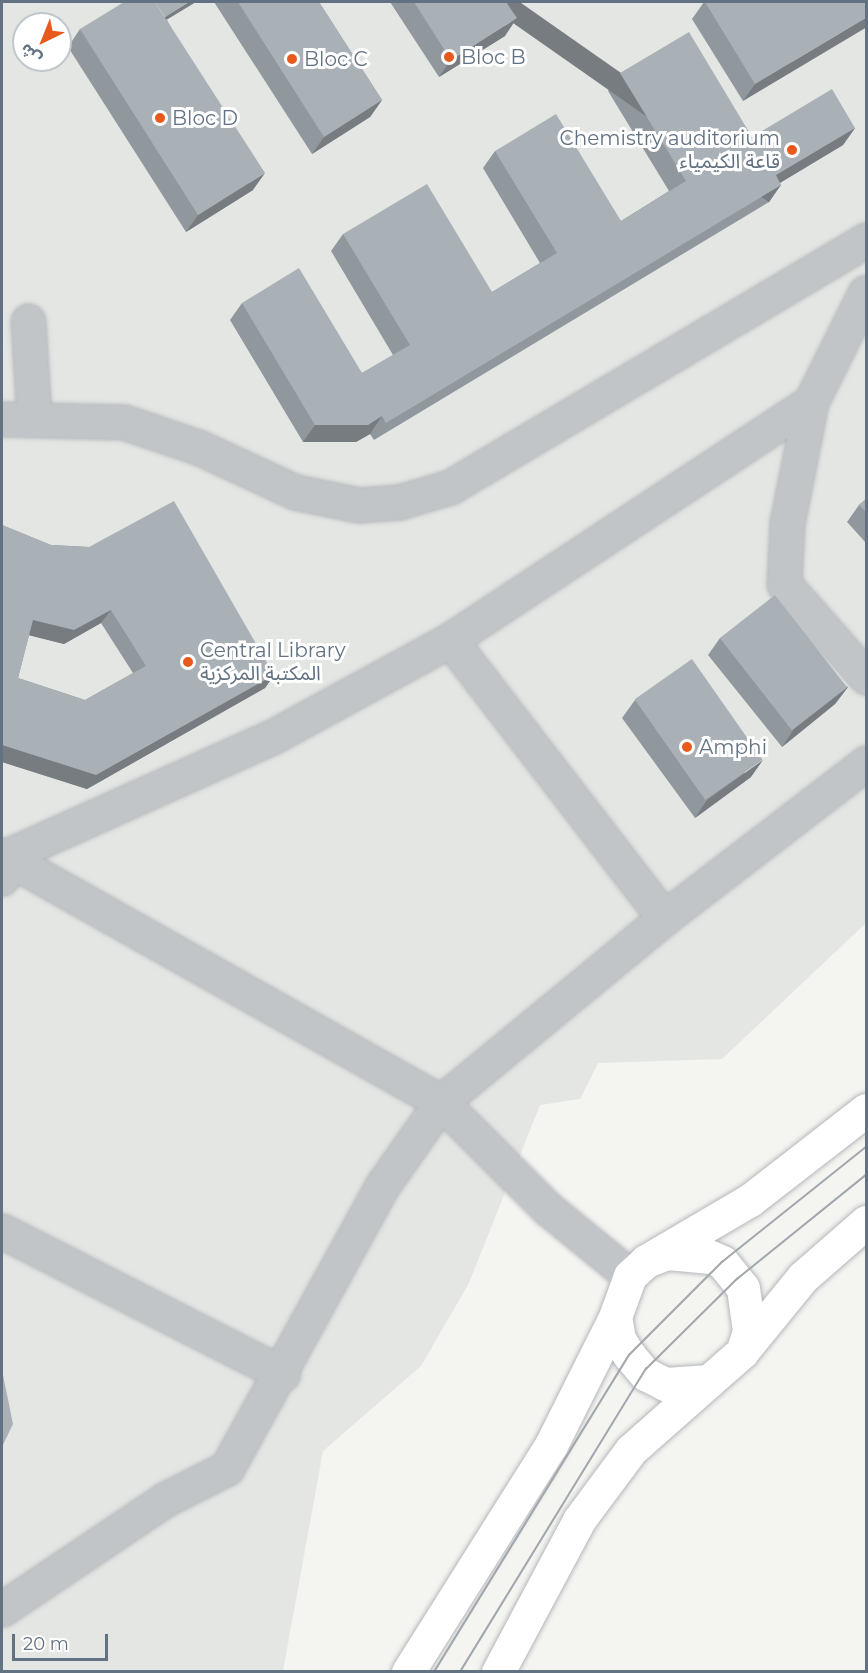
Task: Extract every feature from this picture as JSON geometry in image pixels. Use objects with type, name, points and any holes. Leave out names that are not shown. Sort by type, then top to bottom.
[{"type":"main road","points":[[408,1671],[551,1445],[638,1269],[750,1200],[867,1110]]},
{"type":"main road","points":[[498,1671],[579,1520],[631,1450],[742,1352],[803,1276],[867,1222]]},
{"type":"main road","points":[[638,1269],[689,1251],[722,1262],[742,1288],[749,1309],[742,1352]]},
{"type":"main road","points":[[615,1317],[619,1339],[645,1374],[676,1385],[709,1381]]},
{"type":"lane","points":[[2,419],[124,422],[198,447],[295,492],[359,505],[399,502],[450,487],[853,248],[867,217]]},
{"type":"lane","points":[[853,248],[866,294],[811,402],[787,523],[784,584],[867,677]]},
{"type":"lane","points":[[28,321],[34,418]]},
{"type":"lane","points":[[3,863],[272,737],[450,640],[811,402]]},
{"type":"lane","points":[[450,640],[664,918]]},
{"type":"lane","points":[[2,1610],[166,1499],[227,1468],[283,1374],[382,1186],[441,1102],[664,918],[867,763]]},
{"type":"lane","points":[[3,863],[441,1102],[547,1208],[638,1269]]},
{"type":"lane","points":[[2,1231],[283,1374]]},
{"type":"shaded area","points":[[2,2],[866,2],[866,923],[722,1059],[598,1063],[580,1099],[540,1105],[469,1283],[421,1366],[323,1451],[283,1671],[2,1672]]},
{"type":"building","name":"Bloc D","points":[[124,2],[155,2],[265,173],[198,215],[80,29]]},
{"type":"building","points":[[155,2],[189,2],[165,17]]},
{"type":"building","name":"Bloc C","points":[[238,2],[319,2],[382,100],[324,137]]},
{"type":"building","points":[[414,2],[506,2],[517,18],[451,60]]},
{"type":"building","points":[[705,2],[867,2],[867,17],[755,84]]},
{"type":"building","points":[[689,32],[752,137],[832,89],[855,128],[776,175],[781,185],[386,423],[382,416],[368,425],[315,425],[242,303],[299,268],[362,373],[410,345],[343,234],[427,184],[492,292],[557,253],[495,151],[556,114],[621,221],[686,181],[620,73]]},
{"type":"building","points":[[867,498],[867,513],[859,505]]},
{"type":"building","name":"Central Library المكتبة المركزية","points":[[174,501],[274,675],[96,775],[2,745],[2,525],[51,545],[89,547]],"holes":[[[111,610],[146,666],[85,700],[18,678],[33,620],[74,630]]]},
{"type":"building","name":"Amphi","points":[[775,595],[847,687],[792,730],[720,638]]},
{"type":"building","name":"Amphi","points":[[692,659],[763,760],[705,800],[635,699]]},
{"type":"building","points":[[2,1370],[13,1424],[2,1447]]},
{"type":"tram line","points":[[434,1672],[629,1355],[722,1262],[866,1147]]},
{"type":"tram line","points":[[460,1672],[646,1369],[737,1279],[866,1175]]},
{"type":"place","name":"Bloc B","points":[[449,57]]},
{"type":"place","name":"Bloc C","points":[[292,59]]},
{"type":"place","name":"Bloc D","points":[[160,118]]},
{"type":"place","name":"Chemistry auditorium قاعة الكيمياء","points":[[792,150]]},
{"type":"place","name":"Central Library المكتبة المركزية","points":[[188,662]]},
{"type":"place","name":"Amphi","points":[[687,747]]}]
